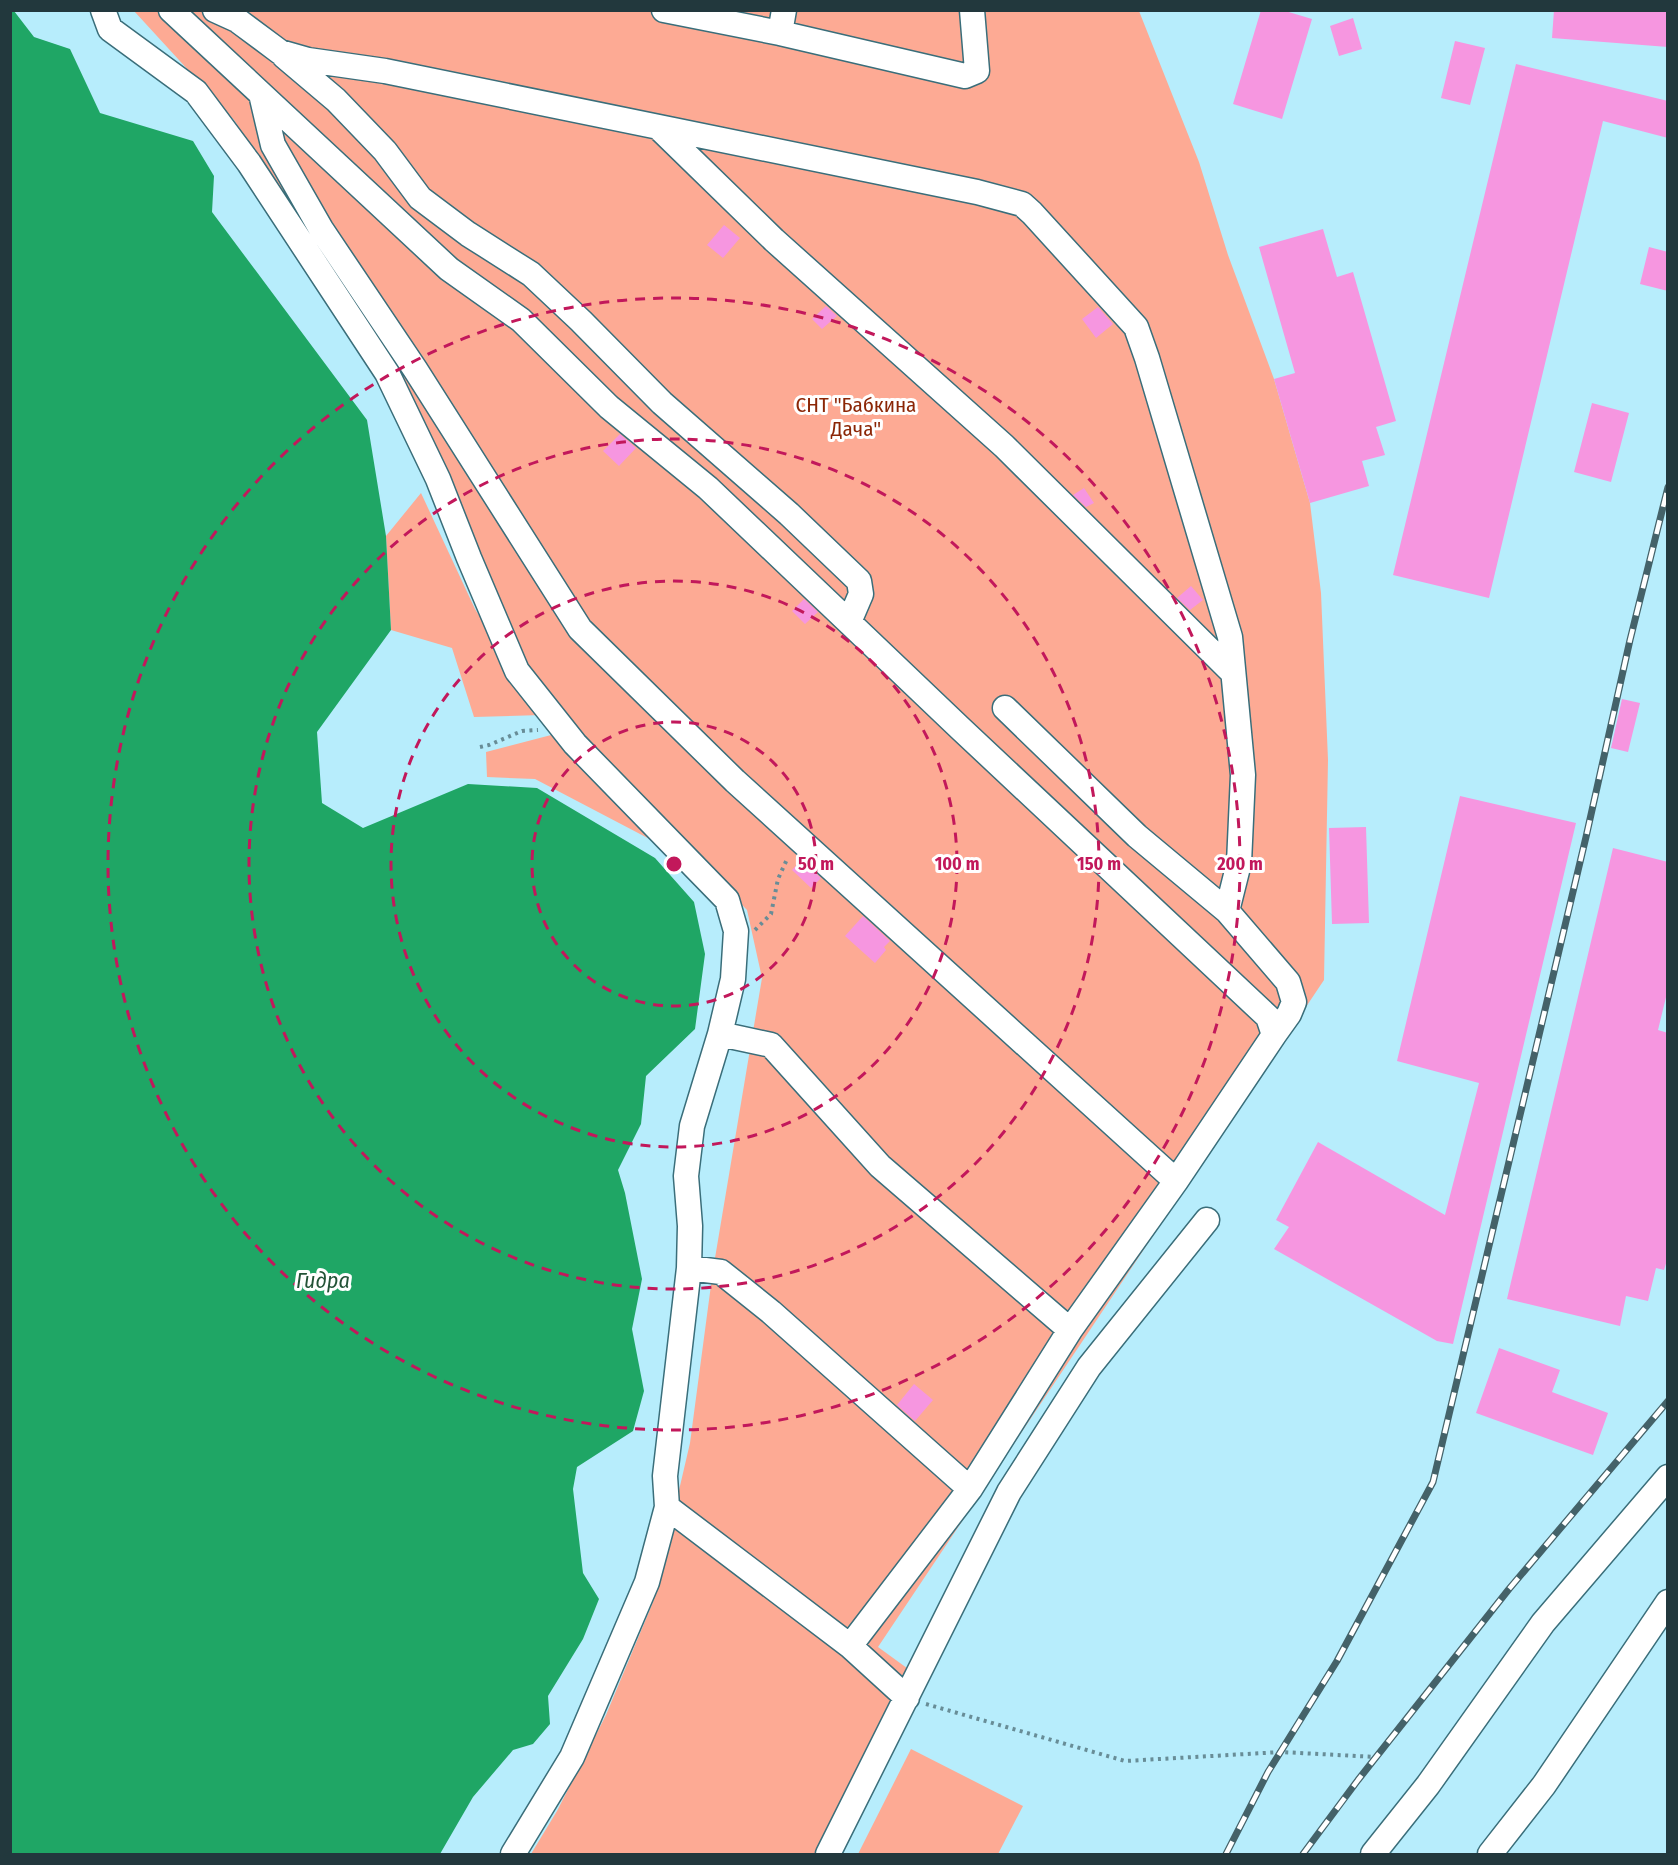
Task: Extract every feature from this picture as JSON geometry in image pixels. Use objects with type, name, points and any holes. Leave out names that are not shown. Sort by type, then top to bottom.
[{"type":"street","points":[[103,10],[110,29],[196,92],[249,163],[387,373],[438,479],[468,558],[517,671],[575,744],[726,900],[736,931],[733,979],[720,1034],[692,1126],[686,1176],[690,1226],[689,1268],[665,1476],[666,1507],[647,1582],[607,1678],[572,1757],[513,1854]]},
{"type":"street","points":[[214,10],[237,20],[280,52],[336,100],[385,151],[420,198],[468,234],[531,274],[662,403],[789,514],[859,581],[861,594],[849,622]]},
{"type":"street","points":[[664,10],[782,22],[966,75],[978,71],[972,10]]},
{"type":"street","points":[[179,11],[261,94],[449,269],[521,320],[609,407],[708,488],[1268,1017],[1274,1035]]},
{"type":"street","points":[[280,52],[308,60],[385,71],[977,192],[1022,204],[1032,213],[1136,327],[1230,637],[1243,775],[1239,863],[1227,911]]},
{"type":"street","points":[[261,94],[273,145],[321,229],[415,369],[580,629],[735,781],[1176,1181]]},
{"type":"street","points":[[658,127],[774,240],[1004,446],[1233,673]]},
{"type":"street","points":[[850,1646],[970,1489],[1070,1330],[1176,1181],[1289,1014],[1294,1002],[1288,982],[1227,911],[1137,836],[1005,708]]},
{"type":"street","points":[[720,1034],[771,1045],[880,1166],[1070,1330]]},
{"type":"street","points":[[828,1854],[1009,1492],[1089,1367],[1207,1220]]},
{"type":"street","points":[[689,1268],[721,1272],[771,1312],[970,1489]]},
{"type":"street","points":[[1373,1854],[1428,1785],[1543,1623],[1668,1477]]},
{"type":"street","points":[[666,1507],[850,1646],[907,1698]]},
{"type":"street","points":[[1490,1854],[1544,1785],[1668,1602]]},
{"type":"path","points":[[480,747],[522,731],[563,729]]},
{"type":"path","points":[[735,950],[771,914],[778,879],[797,837]]},
{"type":"path","points":[[907,1698],[1125,1761],[1281,1752],[1376,1757]]},
{"type":"green space","name":"СНТ \"Бабкина Дача\"","points":[[134,11],[1139,11],[1199,162],[1228,255],[1274,379],[1310,503],[1321,593],[1328,760],[1324,980],[878,1647],[911,1671],[818,1854],[531,1854],[557,1811],[606,1715],[653,1602],[690,1443],[713,1270],[762,978],[747,910],[567,725],[510,640],[304,228],[234,120]]},
{"type":"green space","points":[[421,493],[475,609],[542,715],[474,717],[452,648],[391,630],[386,536]]},
{"type":"green space","points":[[555,734],[661,845],[535,779],[487,777],[486,752]]},
{"type":"green space","points":[[911,1749],[1023,1806],[998,1854],[858,1854]]},
{"type":"water","name":"Гидра","points":[[10,11],[14,11],[34,37],[70,49],[100,113],[193,141],[214,176],[212,212],[367,420],[386,536],[391,630],[317,732],[322,803],[363,828],[468,784],[537,788],[655,858],[694,902],[705,954],[695,1029],[646,1076],[641,1124],[618,1170],[625,1193],[642,1279],[632,1329],[644,1391],[633,1431],[577,1467],[573,1489],[583,1573],[599,1599],[583,1639],[548,1696],[550,1724],[533,1744],[513,1750],[473,1797],[440,1854],[11,1854]]},
{"type":"building","points":[[1261,10],[1282,10],[1312,19],[1282,119],[1233,104]]},
{"type":"building","points":[[1554,10],[1668,10],[1668,47],[1552,38]]},
{"type":"building","points":[[1353,18],[1362,49],[1339,56],[1330,26]]},
{"type":"building","points":[[1455,41],[1485,48],[1470,105],[1441,98]]},
{"type":"building","points":[[1516,64],[1668,101],[1668,138],[1603,121],[1489,598],[1393,575]]},
{"type":"building","points":[[724,225],[740,238],[723,258],[707,245]]},
{"type":"building","points":[[1323,229],[1337,277],[1353,272],[1396,421],[1376,427],[1385,455],[1362,461],[1369,486],[1310,503],[1274,379],[1295,373],[1259,247]]},
{"type":"building","points":[[1649,247],[1668,252],[1668,291],[1640,284]]},
{"type":"building","points":[[826,306],[837,316],[822,329],[812,319]]},
{"type":"building","points":[[1098,307],[1113,324],[1096,338],[1082,319]]},
{"type":"building","points":[[1592,403],[1629,413],[1611,482],[1574,472]]},
{"type":"building","points":[[620,434],[636,448],[619,466],[603,451]]},
{"type":"building","points":[[1084,488],[1094,503],[1086,507],[1073,495]]},
{"type":"building","points":[[1191,586],[1203,600],[1190,610],[1177,598]]},
{"type":"building","points":[[804,599],[818,612],[805,624],[792,611]]},
{"type":"building","points":[[1622,699],[1640,703],[1628,752],[1611,748]]},
{"type":"building","points":[[1460,796],[1576,823],[1453,1344],[1437,1341],[1274,1249],[1289,1227],[1276,1220],[1318,1142],[1445,1215],[1479,1083],[1397,1061]]},
{"type":"building","points":[[1366,827],[1369,923],[1332,924],[1329,828]]},
{"type":"building","points":[[1613,848],[1668,862],[1668,989],[1658,1030],[1668,1033],[1668,1257],[1664,1270],[1656,1268],[1648,1301],[1626,1296],[1620,1326],[1507,1299]]},
{"type":"building","points":[[801,860],[821,878],[811,888],[792,870]]},
{"type":"building","points":[[863,916],[890,941],[875,963],[845,936]]},
{"type":"building","points":[[1499,1348],[1560,1370],[1552,1392],[1608,1413],[1593,1455],[1476,1413]]},
{"type":"building","points":[[914,1384],[933,1400],[915,1421],[897,1405]]},
{"type":"railway","points":[[1226,1854],[1268,1772],[1337,1661],[1433,1482],[1586,837],[1630,640],[1668,487]]},
{"type":"railway","points":[[1303,1854],[1358,1780],[1509,1589],[1668,1401]]}]
